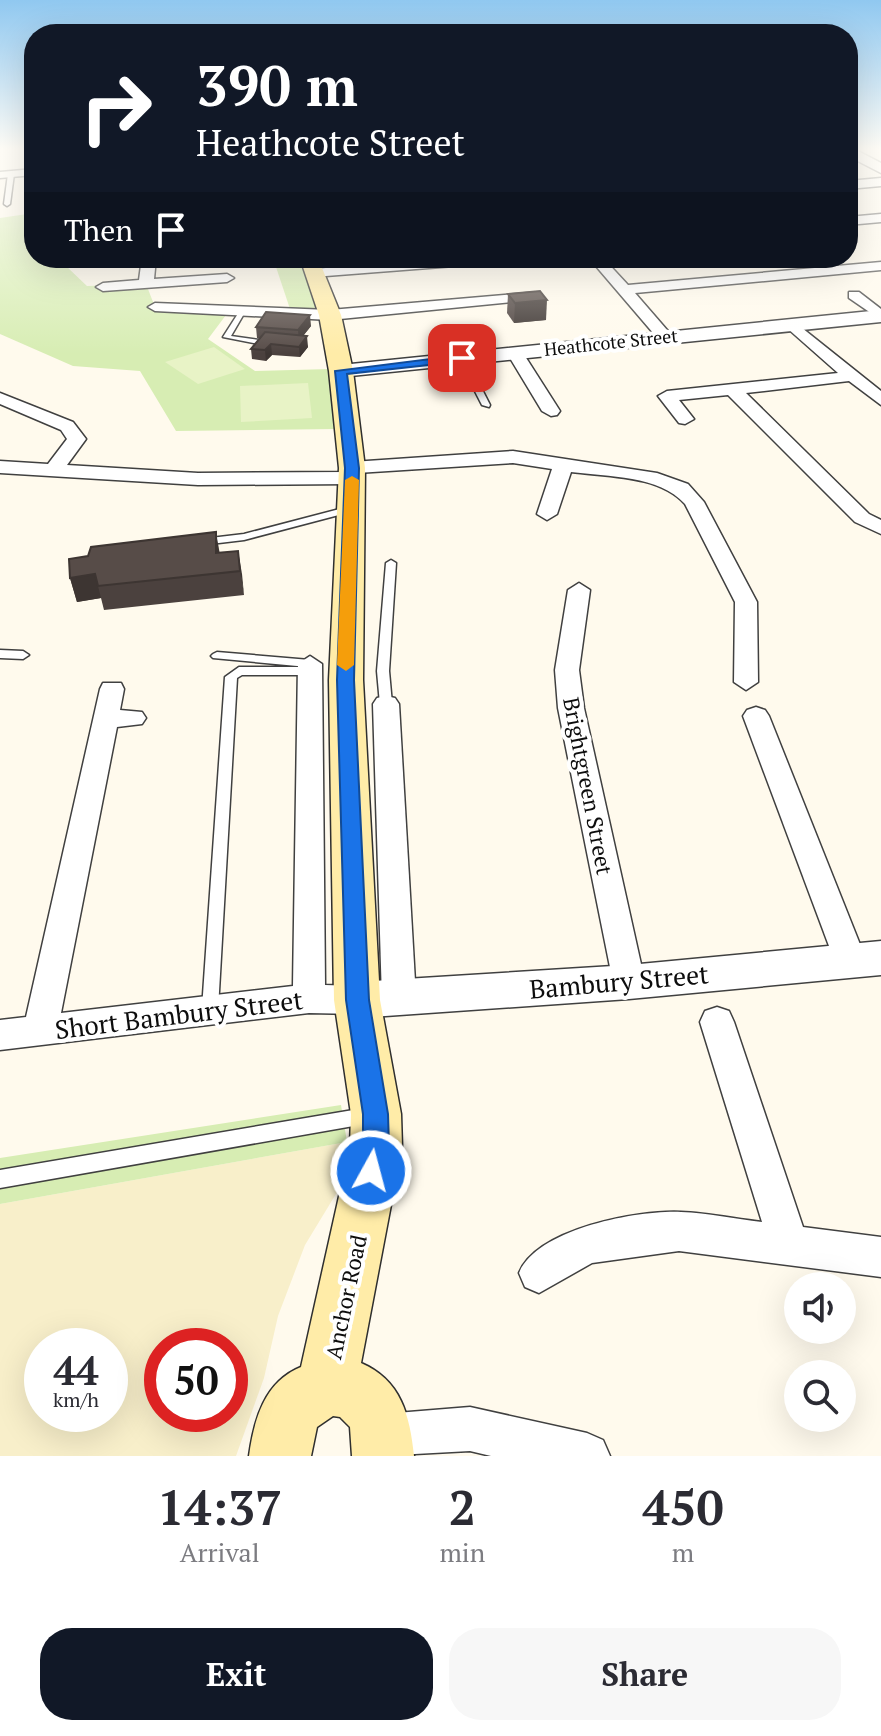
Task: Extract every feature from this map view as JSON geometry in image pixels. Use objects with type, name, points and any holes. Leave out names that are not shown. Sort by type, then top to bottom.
[{"type":"main road","name":"Anchor Road","points":[[312,268],[330,315],[341,371],[351,485],[346,680],[355,999],[376,1114],[376,1147],[327,1385]]},
{"type":"main road","name":"Anchor Road","points":[[280,1456],[287,1417],[311,1392],[327,1385],[356,1389],[370,1400],[384,1446]]},
{"type":"street","points":[[858,220],[881,218]]},
{"type":"street","points":[[625,290],[881,266]]},
{"type":"street","points":[[146,284],[148,268]]},
{"type":"street","points":[[226,268],[238,309]]},
{"type":"street","points":[[605,268],[666,338]]},
{"type":"street","points":[[103,287],[227,278]]},
{"type":"street","points":[[854,295],[881,316]]},
{"type":"street","points":[[155,307],[196,306],[330,315],[529,297]]},
{"type":"street","name":"Heathcote Street","points":[[341,371],[881,316]]},
{"type":"street","points":[[792,325],[881,400]]},
{"type":"street","points":[[515,353],[551,411]]},
{"type":"street","points":[[685,419],[667,396],[853,376]]},
{"type":"street","points":[[732,389],[862,518],[881,528]]},
{"type":"street","points":[[0,398],[67,426],[77,439],[53,470]]},
{"type":"street","points":[[0,467],[351,485],[513,457],[657,479],[674,484],[691,497],[746,602],[746,682]]},
{"type":"street","points":[[547,514],[563,465]]},
{"type":"street","name":"Brightgreen Street","points":[[579,590],[567,670],[571,708],[629,982]]},
{"type":"street","points":[[310,668],[355,999]]},
{"type":"street","points":[[40,1031],[119,718],[112,689]]},
{"type":"street","points":[[355,999],[386,704]]},
{"type":"street","points":[[756,716],[866,960]]},
{"type":"street","name":"Bambury Street","points":[[355,999],[629,982],[866,960]]},
{"type":"street","name":"Short Bambury Street","points":[[0,1035],[210,1009],[355,999]]},
{"type":"street","points":[[717,1022],[790,1248]]},
{"type":"street","points":[[539,1273],[586,1244],[679,1231],[790,1248],[881,1257]]},
{"type":"street","points":[[384,1446],[470,1429],[587,1456]]},
{"type":"lane","points":[[238,309],[227,337],[256,342]]},
{"type":"lane","points":[[462,358],[486,405]]},
{"type":"lane","points":[[186,544],[244,537],[351,485]]},
{"type":"lane","points":[[386,704],[383,671],[391,563]]},
{"type":"lane","points":[[0,654],[23,655]]},
{"type":"lane","points":[[217,656],[310,668]]},
{"type":"lane","points":[[210,1009],[231,677],[239,671],[310,668]]},
{"type":"lane","points":[[0,1179],[376,1114]]},
{"type":"shaded area","points":[[347,1142],[342,1184],[305,1245],[278,1316],[264,1378],[248,1423],[248,1328],[144,1328],[144,1432],[245,1432],[236,1456],[0,1456],[0,1204]]},
{"type":"green space","points":[[0,218],[24,218],[24,268],[68,268],[87,286],[146,284],[155,307],[229,311],[208,339],[255,371],[331,369],[336,429],[176,431],[140,371],[73,366],[0,334]]},
{"type":"green space","points":[[276,268],[313,268],[330,315],[292,315]]},
{"type":"green space","points":[[214,347],[245,369],[198,384],[165,362]]},
{"type":"green space","points":[[308,383],[312,418],[241,422],[240,386]]},
{"type":"green space","points":[[341,1105],[347,1142],[0,1204],[0,1158]]},
{"type":"building","points":[[540,291],[547,300],[515,303],[508,294]]},
{"type":"building","points":[[266,312],[310,315],[298,330],[256,327]]},
{"type":"building","points":[[265,332],[307,336],[299,347],[271,344],[265,350],[251,349]]},
{"type":"building","points":[[216,532],[216,553],[238,551],[240,571],[98,586],[95,574],[70,578],[69,559],[88,556],[91,547]]},
{"type":"slow traffic","points":[[346,665],[352,480]]},
{"type":"route","points":[[371,1171],[376,1147],[376,1114],[357,1000],[346,680],[352,468],[341,371],[462,358]]}]
